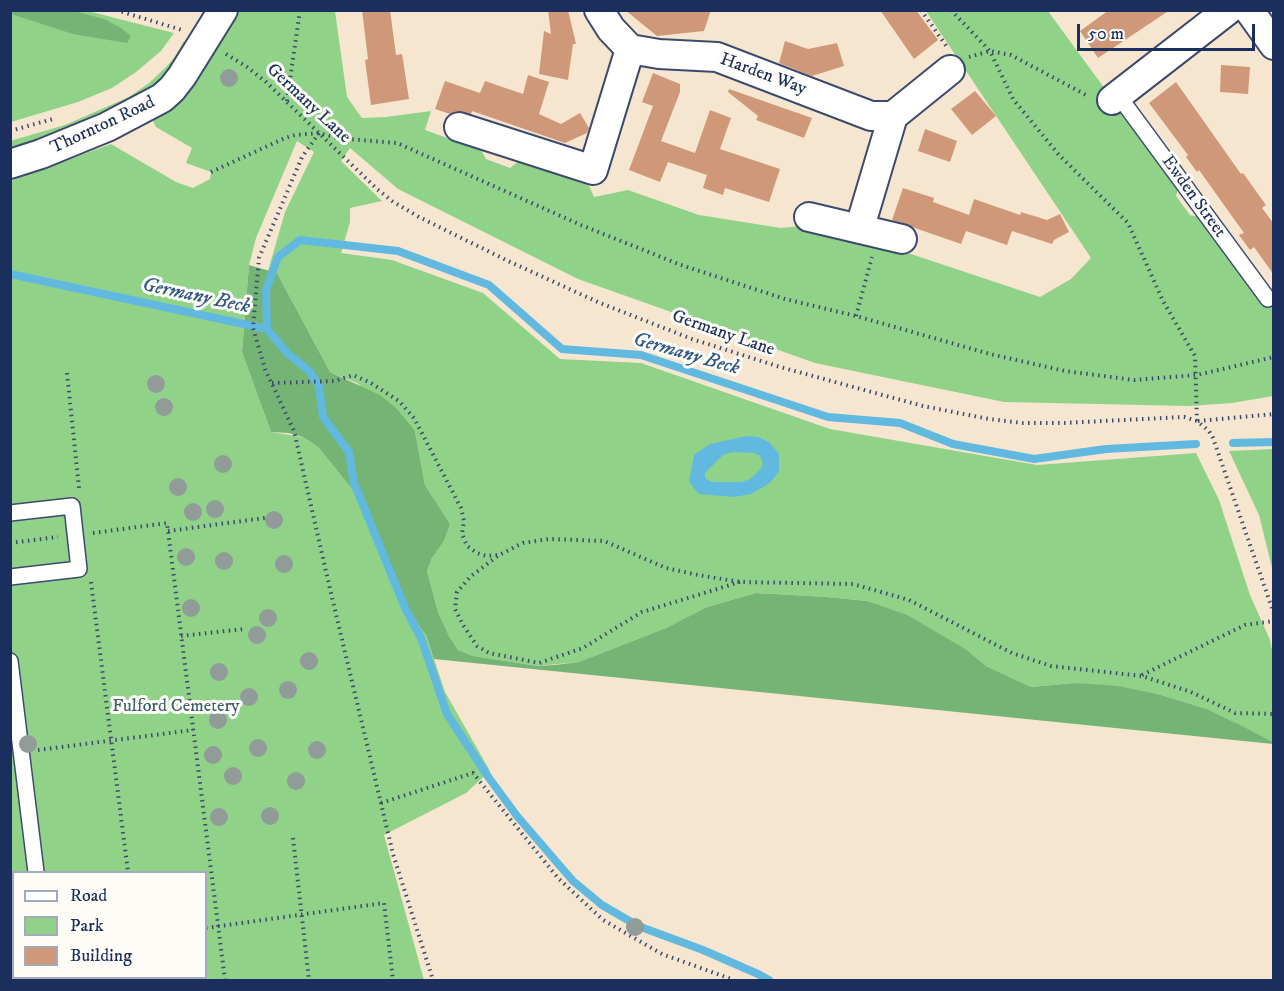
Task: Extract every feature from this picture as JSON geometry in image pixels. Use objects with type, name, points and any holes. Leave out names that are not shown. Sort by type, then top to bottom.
[{"type":"street","name":"Thornton Road","points":[[10,164],[115,132],[162,98],[172,89],[190,37],[222,10]]},
{"type":"street","points":[[459,127],[593,170],[630,49],[611,29],[599,10]]},
{"type":"street","points":[[1115,97],[1228,10]]},
{"type":"street","points":[[1249,10],[1274,45]]},
{"type":"street","name":"Harden Way","points":[[630,49],[658,54],[717,57],[871,116],[893,117]]},
{"type":"street","points":[[809,217],[880,233],[893,117],[954,67]]},
{"type":"lane","name":"Ewden Street","points":[[1115,97],[1268,299]]},
{"type":"lane","points":[[10,513],[72,506],[79,569],[10,577]]},
{"type":"lane","points":[[10,661],[36,871]]},
{"type":"path","name":"Germany Lane","points":[[116,10],[190,37],[247,67],[287,101],[377,189],[419,217],[600,303],[692,339],[780,367],[912,403],[1023,423],[1184,417],[1197,421],[1274,414]]},
{"type":"path","points":[[287,101],[300,10]]},
{"type":"path","points":[[921,10],[954,67],[970,56],[990,51],[1011,55],[1091,97],[1103,100],[1115,97]]},
{"type":"path","points":[[951,10],[990,51],[1019,107],[1059,155],[1128,223],[1163,301],[1195,356],[1197,421],[1209,431],[1213,438],[1274,614]]},
{"type":"path","points":[[10,131],[62,116]]},
{"type":"path","points":[[211,172],[285,138],[319,133],[337,138],[397,143],[581,225],[681,265],[785,299],[856,316],[990,354],[1065,371],[1134,380],[1197,375],[1274,357]]},
{"type":"path","points":[[319,133],[302,157],[260,258],[254,331],[265,369],[294,431],[393,854],[433,981]]},
{"type":"path","points":[[856,316],[880,233]]},
{"type":"path","points":[[67,373],[80,495],[72,506]]},
{"type":"path","points":[[272,383],[335,381],[353,375],[371,383],[399,401],[414,418],[461,508],[464,521],[462,534],[467,546],[486,556],[499,555]]},
{"type":"path","points":[[168,531],[272,517]]},
{"type":"path","points":[[10,543],[167,523],[225,981]]},
{"type":"path","points":[[740,582],[642,612],[583,648],[555,660],[539,663],[489,653],[477,646],[455,609],[457,592],[470,577],[499,555],[523,543],[549,539],[604,541],[666,568],[740,582],[854,584],[909,600],[1012,653],[1051,666],[1142,676],[1191,692],[1235,713],[1274,714]]},
{"type":"path","points":[[79,569],[91,577],[128,871]]},
{"type":"path","points":[[1142,676],[1245,625],[1274,621]]},
{"type":"path","points":[[181,636],[244,629]]},
{"type":"path","points":[[21,752],[193,729]]},
{"type":"path","points":[[381,803],[474,773],[558,878],[603,920],[662,954],[734,981]]},
{"type":"path","points":[[293,838],[309,981]]},
{"type":"path","points":[[207,928],[384,903],[393,981]]},
{"type":"green space","points":[[11,10],[74,11],[104,19],[131,36],[127,43],[73,34],[11,14]]},
{"type":"green space","points":[[10,11],[88,11],[174,33],[161,51],[112,88],[78,102],[11,122]]},
{"type":"green space","name":"Fulford Cemetery","points":[[239,11],[335,11],[347,97],[362,118],[431,111],[425,130],[481,150],[486,159],[510,168],[520,160],[589,186],[594,197],[628,190],[699,215],[781,228],[810,225],[899,250],[1040,297],[1071,279],[1091,258],[926,11],[1048,11],[1178,189],[1176,196],[1190,215],[1199,217],[1265,307],[1273,307],[1273,396],[1232,403],[1190,406],[1004,402],[815,363],[578,279],[398,189],[350,148],[341,161],[382,201],[350,208],[350,222],[341,253],[392,260],[483,293],[560,359],[641,363],[830,429],[1037,465],[1196,453],[1219,500],[1250,595],[1270,640],[1274,660],[1273,742],[1207,709],[1161,695],[1074,683],[1031,687],[986,666],[967,650],[867,601],[756,593],[707,607],[666,628],[579,662],[538,666],[473,656],[458,650],[438,612],[427,571],[432,558],[444,541],[450,524],[425,485],[415,431],[357,383],[330,372],[277,273],[268,271],[285,212],[314,152],[297,141],[256,238],[249,265],[242,352],[271,432],[303,437],[318,447],[361,500],[405,608],[426,635],[445,692],[490,771],[466,793],[384,835],[424,980],[11,980],[11,181],[111,144],[176,182],[193,188],[210,179],[211,172],[186,163],[192,148],[156,127],[153,121],[198,80]]},
{"type":"green space","points":[[184,41],[193,47],[154,90],[97,121],[11,153],[10,141],[65,125],[129,97],[165,68]]},
{"type":"green space","points":[[249,265],[277,273],[330,372],[380,395],[397,409],[415,431],[425,485],[450,524],[444,541],[432,558],[427,571],[438,612],[458,650],[473,656],[538,666],[555,665],[579,662],[666,628],[707,607],[756,593],[867,601],[907,615],[967,650],[986,666],[1031,687],[1074,683],[1118,686],[1161,695],[1207,709],[1273,744],[434,659],[426,635],[405,608],[361,500],[318,447],[303,437],[271,432],[242,352]]},
{"type":"green space","points":[[1274,449],[1273,572],[1259,515],[1229,451]]},
{"type":"water","points":[[747,436],[758,437],[769,442],[779,454],[779,471],[770,483],[751,494],[734,497],[699,494],[689,482],[694,455],[710,444]],"holes":[[[754,453],[760,456],[763,463],[761,469],[750,479],[742,482],[712,482],[705,478],[705,473],[724,454]]]},
{"type":"building","points":[[362,10],[390,10],[396,55],[402,54],[409,99],[371,105]]},
{"type":"building","points":[[548,10],[568,10],[576,44],[573,44],[568,80],[539,74],[544,31],[551,34]]},
{"type":"building","points":[[625,10],[711,10],[704,31],[657,36]]},
{"type":"building","points":[[880,10],[916,10],[938,40],[914,59]]},
{"type":"building","points":[[1109,10],[1170,10],[1098,58],[1080,31]]},
{"type":"building","points":[[785,41],[808,49],[837,43],[844,66],[812,76],[779,63]]},
{"type":"building","points":[[1221,65],[1250,67],[1248,94],[1220,92]]},
{"type":"building","points":[[653,73],[680,84],[680,92],[661,141],[695,153],[710,110],[731,118],[720,149],[780,169],[769,202],[725,188],[723,195],[703,188],[707,175],[668,162],[660,182],[629,170],[653,106],[642,102]]},
{"type":"building","points":[[528,75],[549,82],[539,114],[561,124],[580,113],[589,128],[587,133],[565,143],[472,111],[471,114],[456,111],[450,114],[435,109],[445,81],[480,93],[485,81],[523,94]]},
{"type":"building","points":[[1176,82],[1241,174],[1243,173],[1266,205],[1262,208],[1274,224],[1274,275],[1254,247],[1250,250],[1239,235],[1244,233],[1199,170],[1197,172],[1186,157],[1188,155],[1149,103]]},
{"type":"building","points":[[729,89],[812,118],[804,138],[756,120],[758,116],[728,92]]},
{"type":"building","points":[[975,91],[996,116],[972,135],[951,109]]},
{"type":"building","points":[[925,129],[957,141],[950,162],[918,151]]},
{"type":"building","points":[[903,188],[934,198],[933,202],[969,215],[974,199],[1020,215],[1021,212],[1047,220],[1060,214],[1069,232],[1054,240],[1052,244],[1012,231],[1007,245],[966,231],[961,244],[892,220]]},
{"type":"waterway","name":"Germany Beck","points":[[10,274],[267,329],[266,290],[278,257],[300,240],[398,251],[489,285],[562,349],[641,355],[828,417],[900,423],[953,444],[1034,459],[1106,449],[1196,444]]},
{"type":"waterway","points":[[267,329],[286,352],[310,372],[319,386],[323,417],[349,452],[354,483],[405,608],[421,638],[447,714],[517,816],[573,881],[602,905],[638,926],[703,950],[769,980]]},
{"type":"waterway","name":"Germany Beck","points":[[1233,443],[1274,442]]}]
